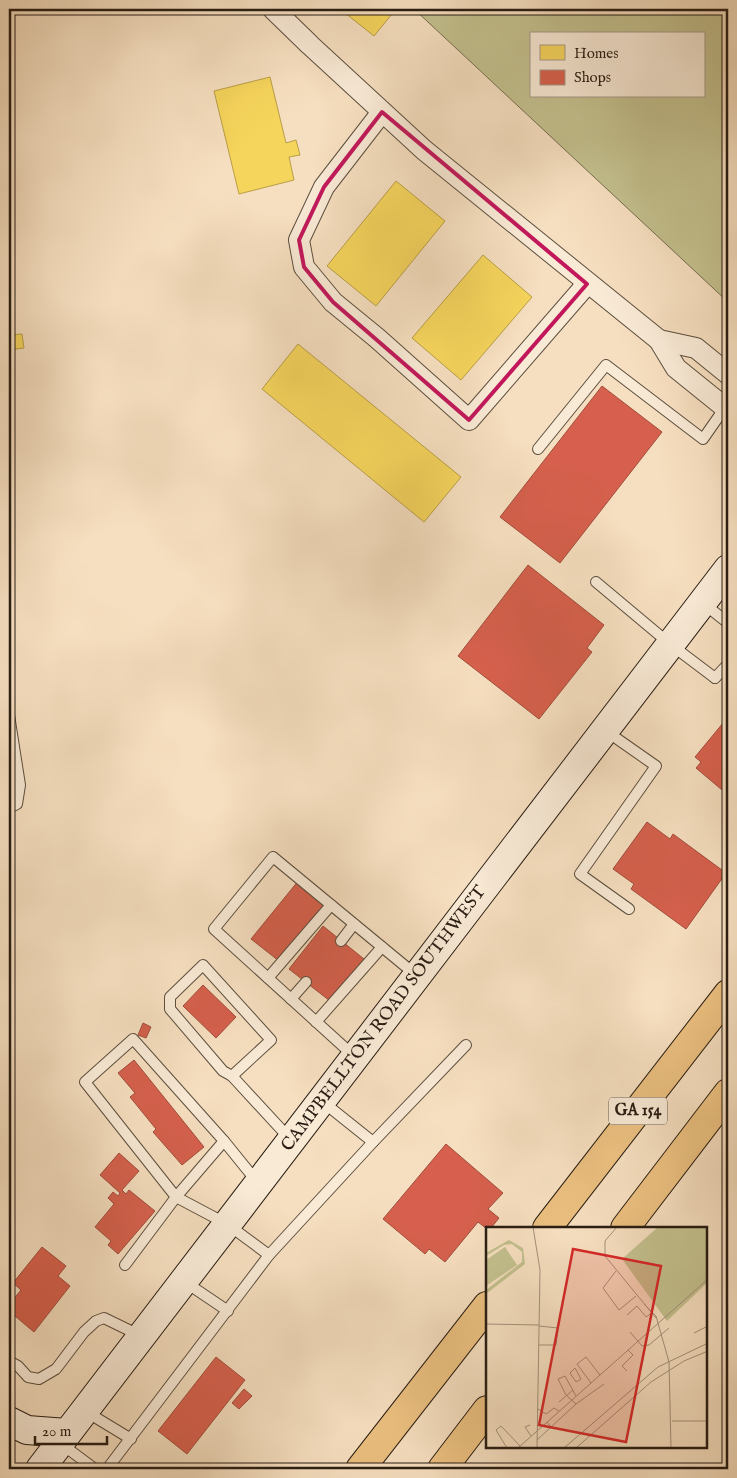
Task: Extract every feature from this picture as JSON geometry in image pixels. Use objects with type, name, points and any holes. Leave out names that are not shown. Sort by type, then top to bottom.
[{"type":"highway","name":"GA 154","points":[[548,1227],[728,994]]},
{"type":"highway","points":[[626,1227],[728,1093]]},
{"type":"highway","points":[[360,1469],[486,1307]]},
{"type":"highway","points":[[442,1469],[486,1411]]},
{"type":"main road","name":"CAMPBELLTON ROAD SOUTHWEST","points":[[40,1469],[728,569]]},
{"type":"main road","points":[[9,1421],[27,1430],[64,1438]]},
{"type":"street","points":[[272,9],[424,150],[587,284],[659,340],[676,368],[727,407]]},
{"type":"street","points":[[382,112],[324,187],[299,240],[304,267],[333,302],[377,338],[469,420],[587,284]]},
{"type":"street","points":[[659,340],[696,348],[728,374]]},
{"type":"lane","points":[[538,449],[606,365],[703,439],[727,407]]},
{"type":"lane","points":[[596,582],[670,644],[716,678]]},
{"type":"lane","points":[[702,603],[728,623]]},
{"type":"lane","points":[[716,678],[728,664]]},
{"type":"lane","points":[[716,678],[728,675]]},
{"type":"lane","points":[[9,715],[20,785],[17,804],[9,808]]},
{"type":"lane","points":[[605,730],[656,766],[580,874],[629,909]]},
{"type":"lane","points":[[355,1057],[214,929],[273,857],[417,976]]},
{"type":"lane","points":[[268,978],[331,905]]},
{"type":"lane","points":[[341,941],[354,924]]},
{"type":"lane","points":[[316,1022],[382,946]]},
{"type":"lane","points":[[232,1076],[271,1040],[203,965],[170,997],[170,1009],[223,1071],[232,1076],[292,1140]]},
{"type":"lane","points":[[291,999],[306,982]]},
{"type":"lane","points":[[259,1184],[224,1141],[133,1039],[85,1082],[176,1197],[227,1224],[269,1255]]},
{"type":"lane","points":[[107,1469],[269,1255],[372,1142],[466,1045]]},
{"type":"lane","points":[[323,1101],[372,1142]]},
{"type":"lane","points":[[125,1265],[176,1197],[224,1141]]},
{"type":"lane","points":[[184,1281],[228,1311]]},
{"type":"lane","points":[[9,1361],[18,1366],[28,1377],[39,1379],[56,1369],[84,1332],[96,1321],[104,1318],[142,1336]]},
{"type":"lane","points":[[85,1411],[131,1439]]},
{"type":"lane","points":[[64,1438],[95,1469]]},
{"type":"highlighted area","points":[[382,112],[587,284],[469,420],[333,302],[304,267],[299,240],[324,187]]},
{"type":"shaded area","points":[[414,9],[728,9],[728,302]]},
{"type":"building: Homes","points":[[340,9],[396,9],[374,36]]},
{"type":"building: Homes","points":[[270,77],[286,143],[296,140],[300,155],[289,157],[294,180],[239,194],[214,91]]},
{"type":"building: Homes","points":[[396,181],[445,221],[376,306],[327,266]]},
{"type":"building: Homes","points":[[483,255],[532,297],[461,380],[412,338]]},
{"type":"building: Homes","points":[[22,334],[24,348],[9,350],[9,335]]},
{"type":"building: Homes","points":[[298,344],[461,477],[424,522],[262,389]]},
{"type":"building: Shops","points":[[602,386],[662,432],[560,563],[500,517]]},
{"type":"building: Shops","points":[[528,565],[604,625],[587,648],[592,652],[539,719],[458,656]]},
{"type":"building: Shops","points":[[728,717],[728,795],[696,768],[701,762],[695,757]]},
{"type":"building: Shops","points":[[647,822],[670,839],[673,834],[726,873],[686,929],[631,889],[634,884],[613,869]]},
{"type":"building: Shops","points":[[299,880],[327,902],[279,961],[251,939]]},
{"type":"building: Shops","points":[[323,926],[364,959],[330,1001],[289,969]]},
{"type":"building: Shops","points":[[203,985],[236,1017],[216,1038],[183,1006]]},
{"type":"building: Shops","points":[[143,1023],[151,1027],[146,1038],[138,1035]]},
{"type":"building: Shops","points":[[134,1060],[204,1147],[182,1165],[153,1132],[156,1129],[130,1097],[135,1093],[118,1073]]},
{"type":"building: Shops","points":[[446,1144],[503,1193],[488,1209],[499,1218],[492,1227],[486,1228],[478,1222],[445,1262],[429,1249],[425,1254],[383,1219]]},
{"type":"building: Shops","points":[[119,1153],[139,1171],[122,1190],[126,1194],[129,1190],[155,1211],[118,1254],[108,1245],[111,1241],[95,1227],[114,1204],[108,1198],[113,1192],[118,1196],[120,1193],[100,1175]]},
{"type":"building: Shops","points":[[42,1247],[66,1266],[58,1276],[70,1286],[34,1332],[9,1311],[9,1305],[21,1290],[13,1283]]},
{"type":"building: Shops","points":[[216,1357],[245,1380],[187,1454],[158,1431]]},
{"type":"building: Shops","points":[[244,1389],[252,1396],[239,1409],[232,1403]]}]
